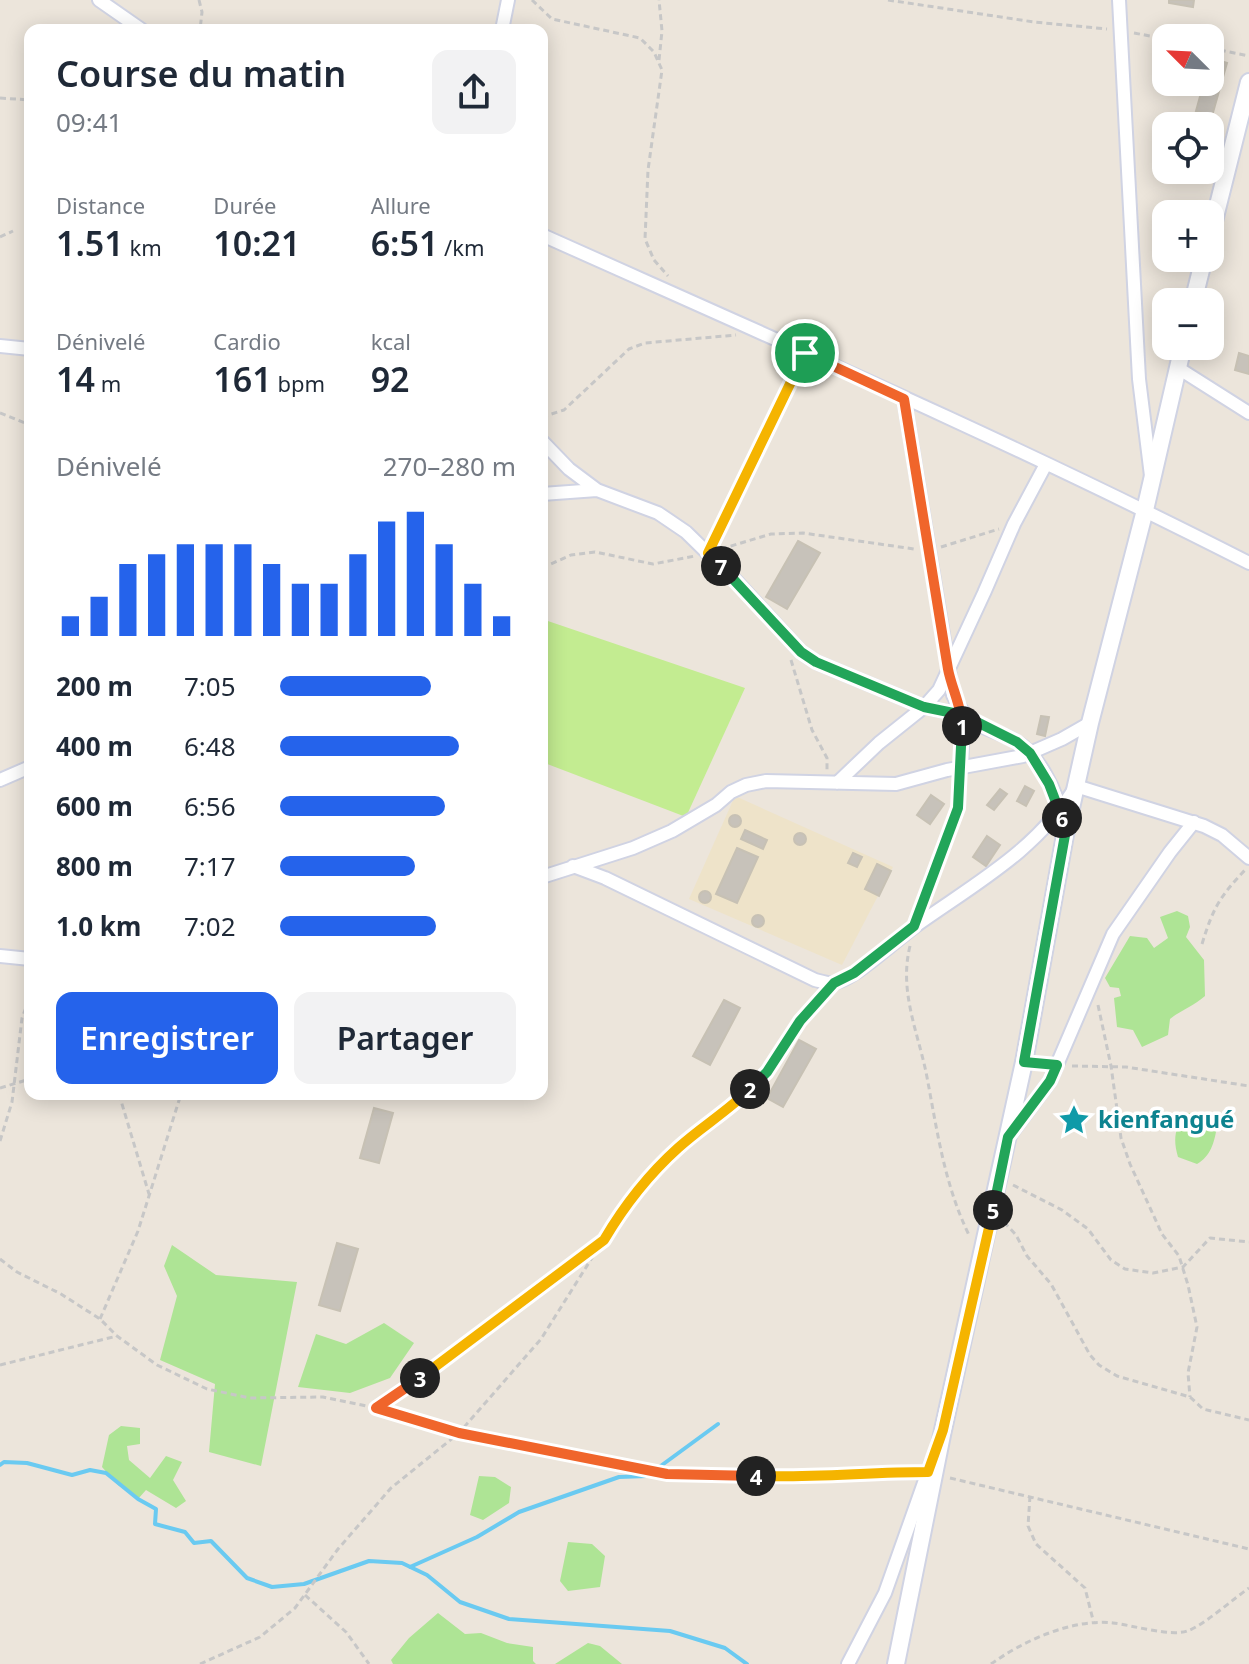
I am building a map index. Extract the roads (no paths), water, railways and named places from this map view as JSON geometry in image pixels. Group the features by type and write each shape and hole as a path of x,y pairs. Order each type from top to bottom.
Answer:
{"main road":[{"path":"1219,200 1249,82"},
{"path":"896,1664 931,1473 1000,1178 1065,835 1180,360"}],"street":[{"path":"99,0 133,24"},
{"path":"503,24 508,0"},
{"path":"1119,0 1139,379 1152,481"},
{"path":"548,238 1046,464 1249,563"},
{"path":"0,346 24,348"},
{"path":"1178,368 1249,413"},
{"path":"904,399 948,669 953,695 963,715 961,768"},
{"path":"548,447 569,469 597,490 658,513 686,532 801,652 816,662 924,707 963,715 1017,742 1030,753 1049,784 1061,811 1065,835"},
{"path":"833,782 924,707 939,690 1014,524 1046,464"},
{"path":"548,494 597,490"},
{"path":"548,875 633,848 672,831 746,785 766,781 896,784 1030,753 1090,723"},
{"path":"0,780 24,770"},
{"path":"573,866 662,905 815,980 834,983 854,973 914,926 1002,868 1061,811 1076,786 1194,822 1222,835 1249,858"},
{"path":"1008,1137 1050,1081 1113,934 1194,822"},
{"path":"0,956 24,958"},
{"path":"848,1664 895,1569 931,1473"}],"waterway":[{"path":"410,1567 477,1537 519,1512 619,1477 647,1476 718,1424"},
{"path":"0,1465 4,1462 27,1463 72,1475 90,1470 106,1473 138,1499 156,1509 155,1524 185,1532 194,1543 211,1541 247,1578 272,1587 304,1584 369,1561 402,1563 427,1575 460,1602 509,1619 670,1631 725,1648 747,1664"}],"place":[{"name":"kienfangué","path":"1074,1120"}]}
